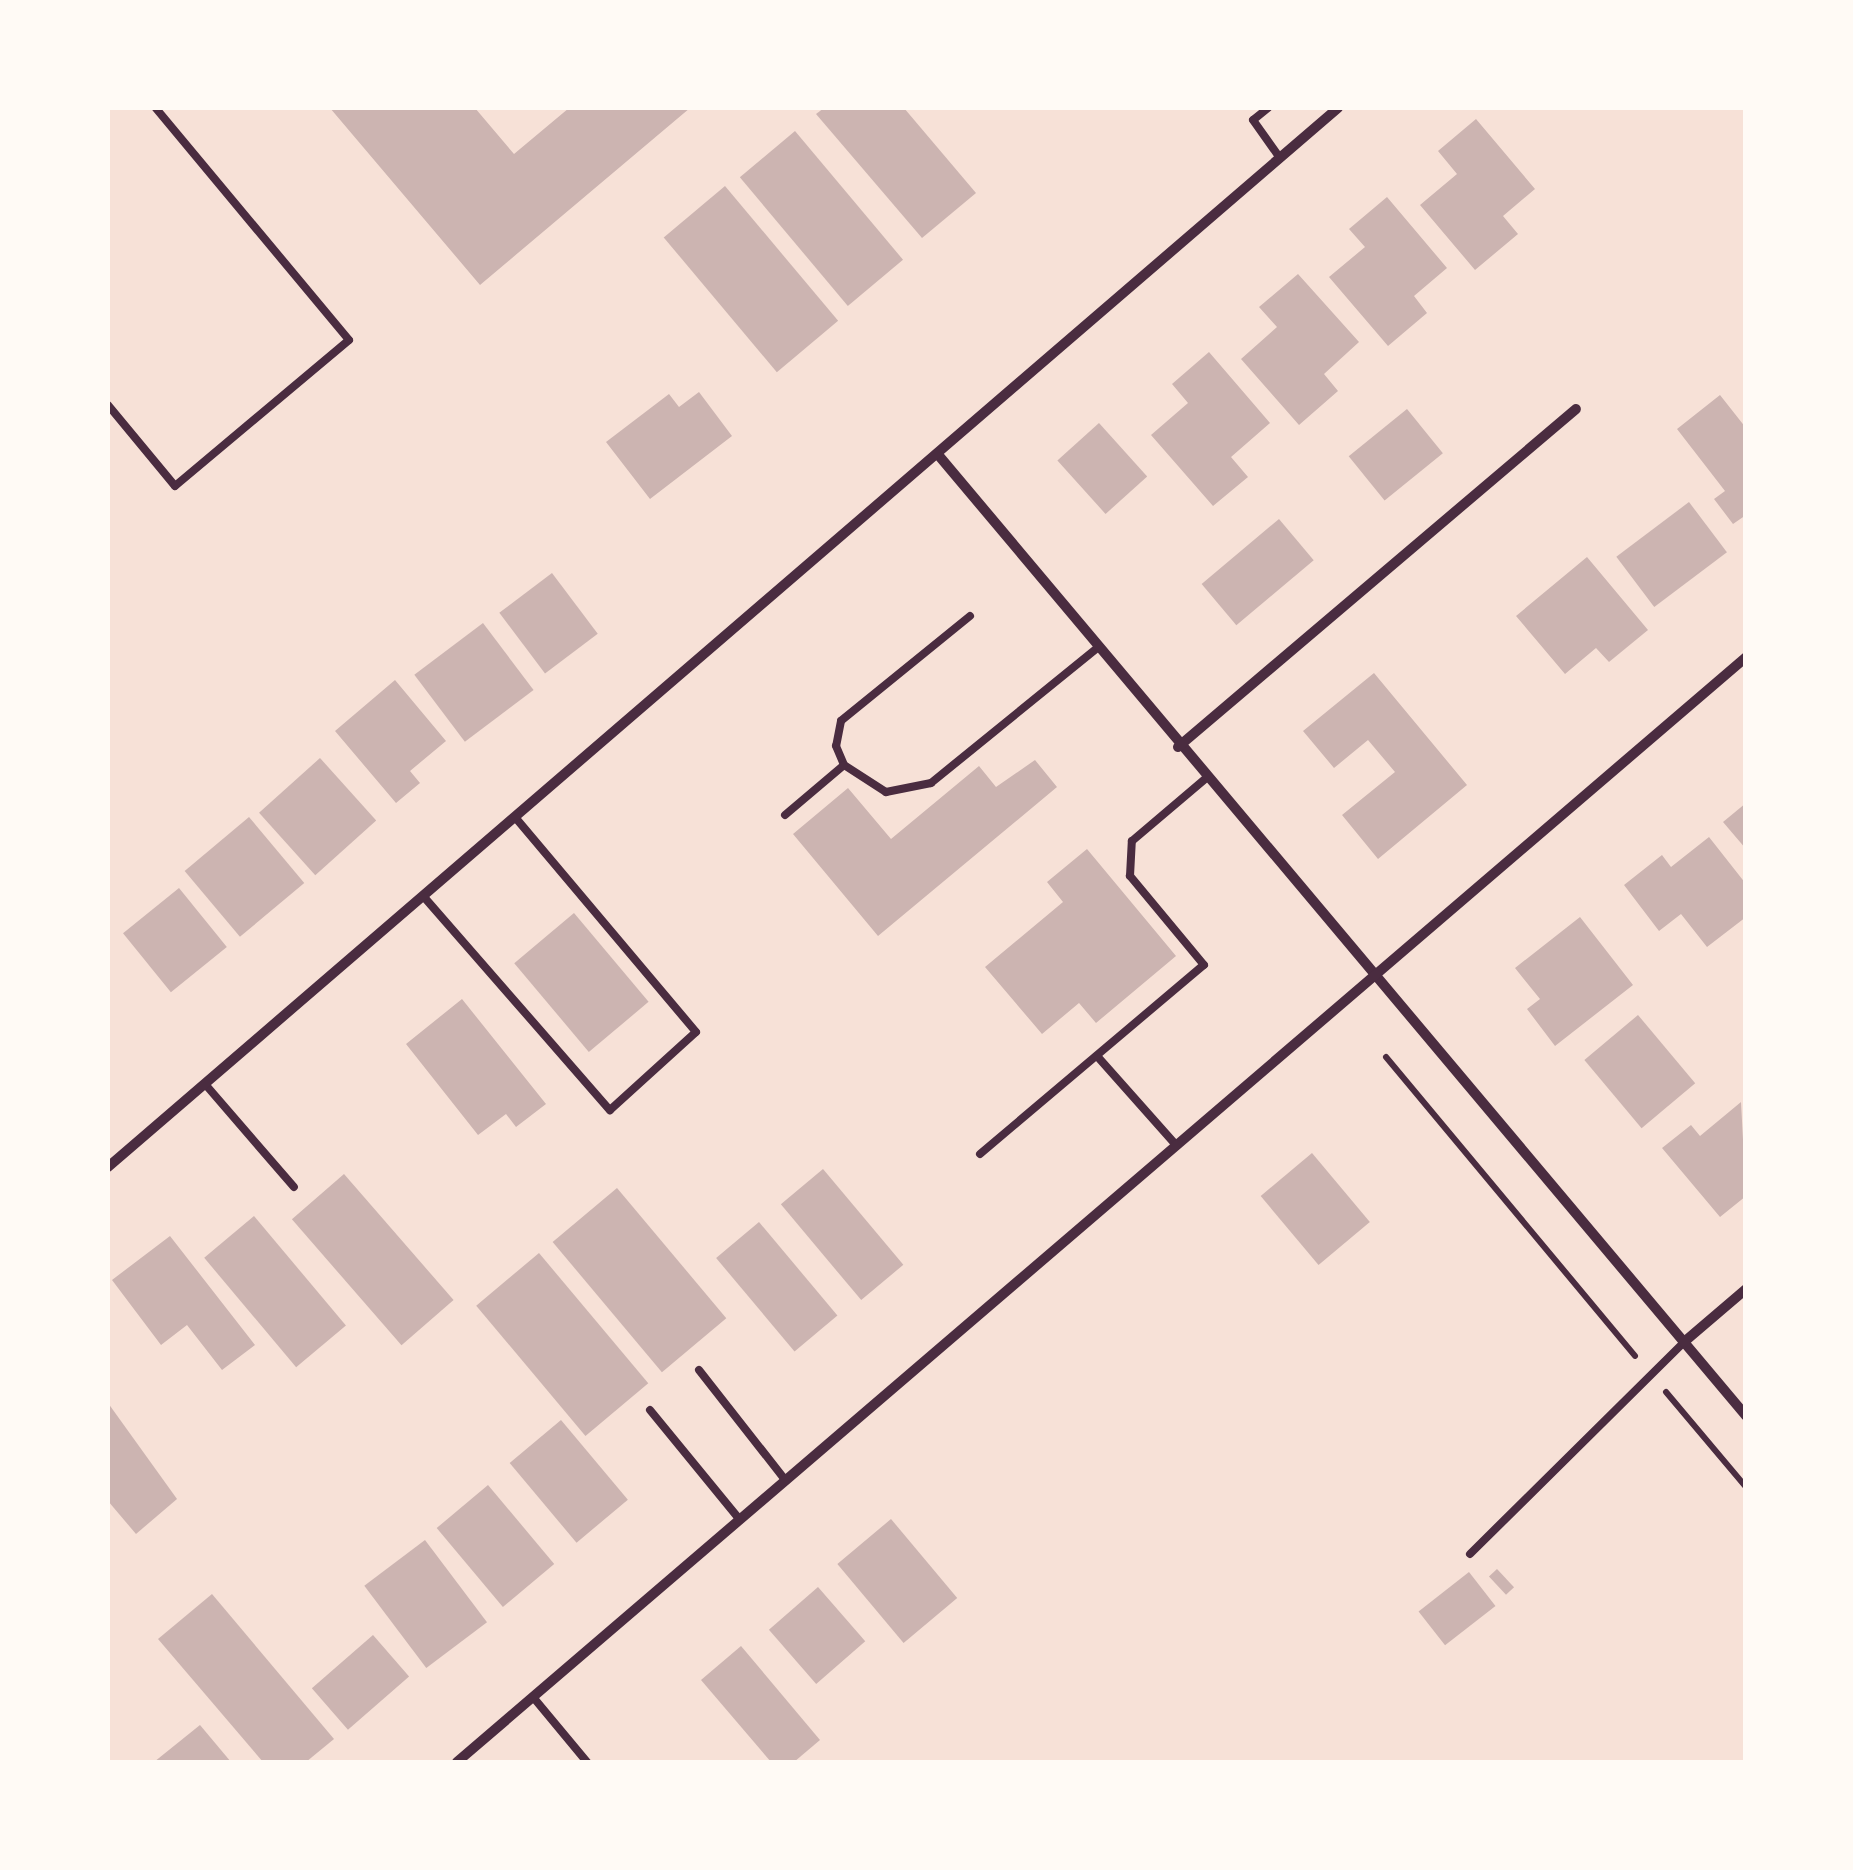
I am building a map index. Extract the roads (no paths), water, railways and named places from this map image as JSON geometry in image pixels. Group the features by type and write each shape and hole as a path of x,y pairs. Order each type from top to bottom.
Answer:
{"street":[{"path":"108,1167 940,457 1338,108"},
{"path":"1178,747 1576,409"},
{"path":"940,457 1371,980 1746,1416"},
{"path":"457,1762 1746,657"},
{"path":"1684,1342 1746,1289"}],"lane":[{"path":"108,405 175,486 349,340 156,108"},
{"path":"1268,108 1253,120 1280,158"},
{"path":"970,616 841,721 836,746 844,766 886,792 932,783 1097,648"},
{"path":"784,815 844,766"},
{"path":"980,1154 1204,966 1130,876 1132,841 1205,778"},
{"path":"424,897 610,1110 696,1032 516,818"},
{"path":"1097,1056 1177,1146"},
{"path":"205,1084 294,1187"},
{"path":"1470,1554 1684,1342"},
{"path":"699,1370 786,1481"},
{"path":"650,1410 740,1520"},
{"path":"533,1698 587,1762"}]}
